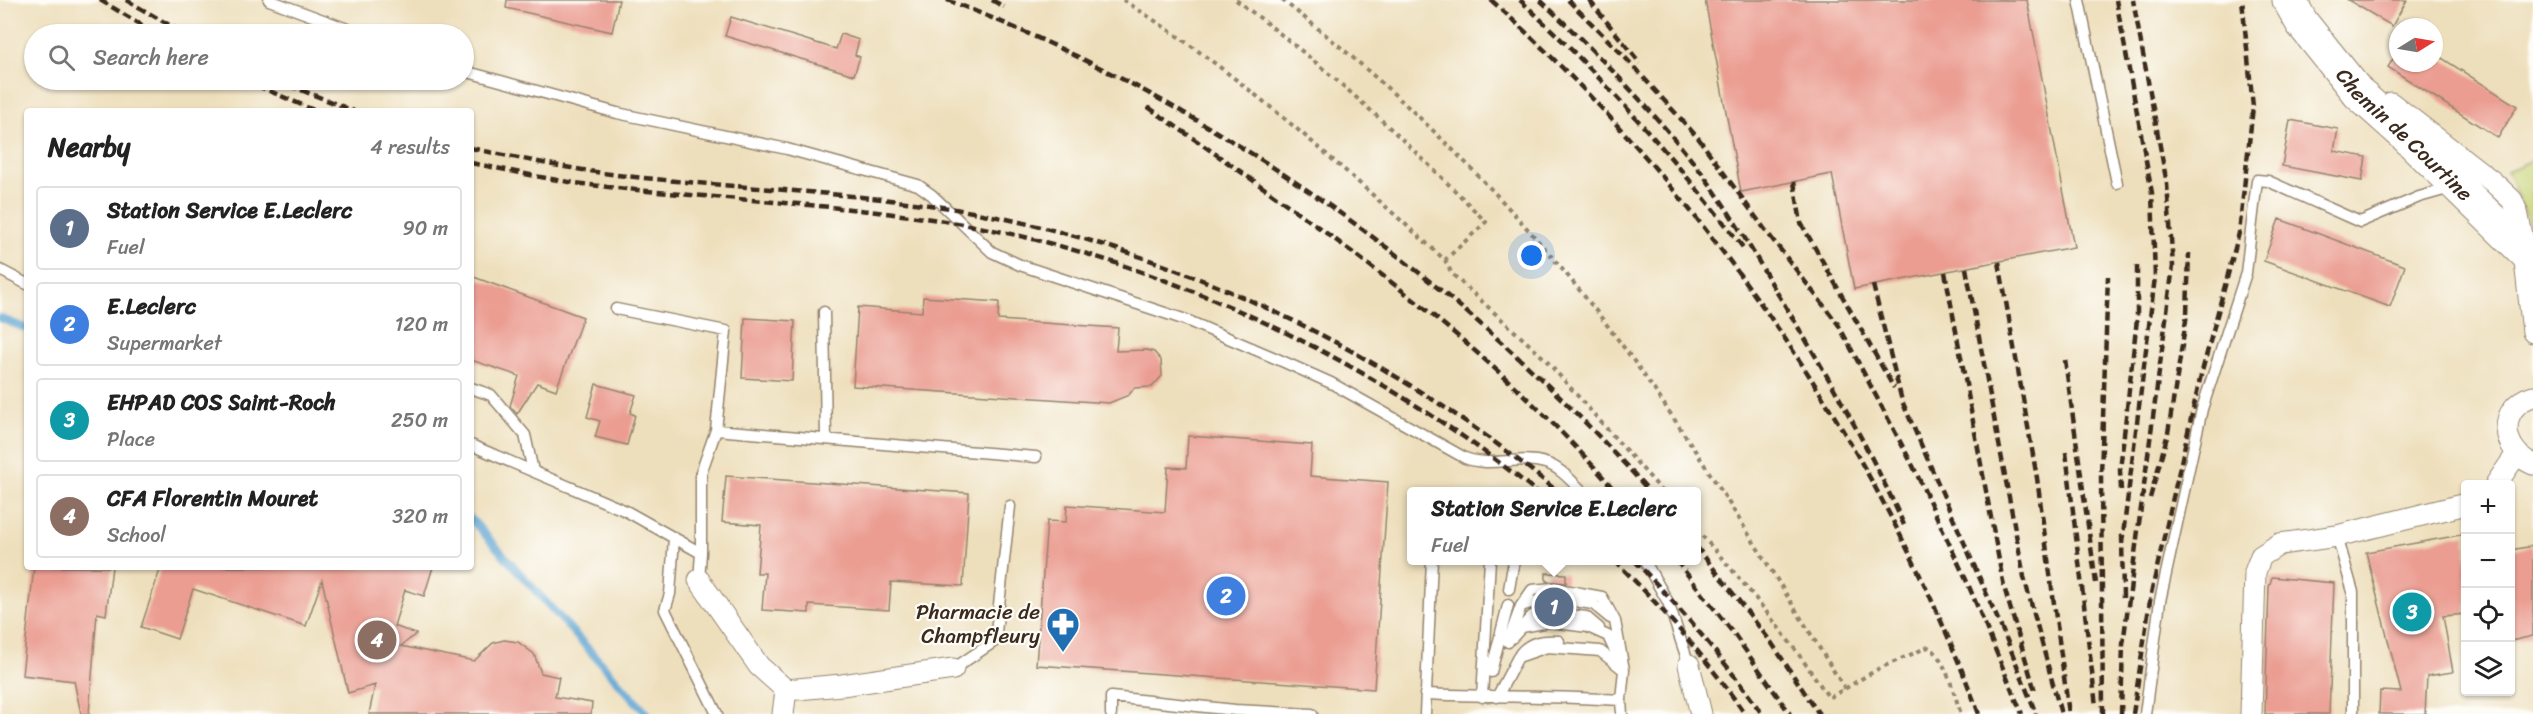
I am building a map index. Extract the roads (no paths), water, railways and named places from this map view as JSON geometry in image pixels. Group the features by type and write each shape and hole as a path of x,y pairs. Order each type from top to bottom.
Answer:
{"main road":[{"name":"Chemin de Courtine","path":"2295,8 2359,94 2406,136 2528,257"}],"street":[{"path":"2359,94 2383,97 2493,182 2512,200 2528,257 2533,332"},
{"path":"2501,480 2525,460 2510,445 2507,423 2518,404 2533,396"},
{"path":"2251,714 2255,572 2261,555 2280,544 2337,536 2461,505"},
{"path":"699,580 759,666 786,690 842,685 953,669"},
{"path":"1689,665 1701,714"},
{"path":"783,714 786,690"}],"lane":[{"path":"269,0 334,24"},
{"path":"2079,0 2117,183"},
{"path":"474,74 617,113 787,149 918,185 932,195 976,239 993,252 1020,265 1186,320 1266,354 1331,383 1473,461 1546,463 1559,470 1578,487"},
{"path":"2145,714 2160,601 2202,409 2246,273 2257,180 2268,181 2360,222 2419,197 2457,187"},
{"path":"0,270 24,282"},
{"path":"616,309 726,331 716,430 701,473 699,580"},
{"path":"824,312 826,439"},
{"path":"474,389 491,395 525,435 533,471"},
{"path":"716,430 1036,457"},
{"path":"474,446 626,511 701,552"},
{"path":"953,669 995,641 1010,506"},
{"path":"2337,536 2353,592 2354,714"},
{"path":"674,538 670,594 665,610 717,714"},
{"path":"1425,714 1432,565"},
{"path":"1482,697 1490,565"},
{"path":"1509,589 1513,565"},
{"path":"1646,565 1668,602 1689,665"},
{"path":"1622,714 1624,670 1615,621 1593,604 1550,597 1521,606 1508,642 1522,627 1549,622 1588,627 1608,636 1624,670"},
{"path":"1491,672 1508,605"},
{"path":"1497,697 1525,648 1543,640 1575,642 1600,651 1624,670"},
{"path":"1425,694 1482,697 1568,696 1621,700"},
{"path":"1111,714 1111,697 1235,710 1312,714"}],"waterway":[{"path":"0,318 24,328"},
{"path":"474,522 647,714"}],"railway":[{"path":"100,0 140,24"},
{"path":"126,0 168,24"},
{"path":"947,0 1046,42 1143,90 1237,144 1328,204 1415,270 1498,340 1577,414 1645,487"},
{"path":"992,0 1004,7"},
{"path":"1491,0 1570,75 1644,155 1713,240 1778,328 1837,420 1890,515 1938,613 1979,714"},
{"path":"1520,0 1638,120 1745,250"},
{"path":"1540,0 1644,104 1711,186 1740,230 1827,377 1860,435 1904,525"},
{"path":"1568,0 1623,55 1699,139 1838,324 1913,466 1968,584 2022,714"},
{"path":"1589,0 1640,63"},
{"path":"2116,0 2152,193 2155,277 2122,543"},
{"path":"2121,714 2123,644 2173,266 2167,184 2133,0"},
{"path":"2133,714 2151,594 2200,379 2239,233 2253,107 2242,0"},
{"path":"267,90 309,108"},
{"path":"301,90 346,108"},
{"path":"1148,107 1334,239 1454,333 1511,383 1565,436 1611,487"},
{"path":"474,149 626,176 922,204 1007,219 1092,241 1177,270 1260,305 1341,345 1418,390 1491,439 1552,487"},
{"path":"474,164 583,184 924,218 1005,233 1087,254 1168,282 1248,315 1326,353 1401,396 1471,442 1530,487"},
{"path":"1794,182 1801,223 1894,388"},
{"path":"2150,498 2168,433 2187,314 2189,253"},
{"path":"1999,262 2037,478 2069,714"},
{"path":"2121,490 2120,470 2137,319 2137,263"},
{"path":"1966,268 2024,577 2061,714"},
{"path":"1945,272 2004,587 2035,691"},
{"path":"2103,714 2101,475 2108,276"},
{"path":"1873,285 1902,401 2009,645 2036,714"},
{"path":"2065,360 2096,583"},
{"path":"2066,452 2096,706"},
{"path":"2122,535 2123,598"},
{"path":"1701,552 1771,642 1819,714"},
{"path":"1619,565 1683,634 1745,714"},
{"path":"1639,565 1701,635 1762,714"},
{"path":"1680,565 1734,634 1790,714"}],"place":[{"name":"E.Leclerc","path":"1226,596"},
{"name":"Station Service E.Leclerc","path":"1554,607"},
{"name":"EHPAD COS Saint-Roch","path":"2412,612"},
{"name":"CFA Florentin Mouret","path":"377,640"},
{"name":"Pharmacie de Champfleury","path":"1063,653"}]}
